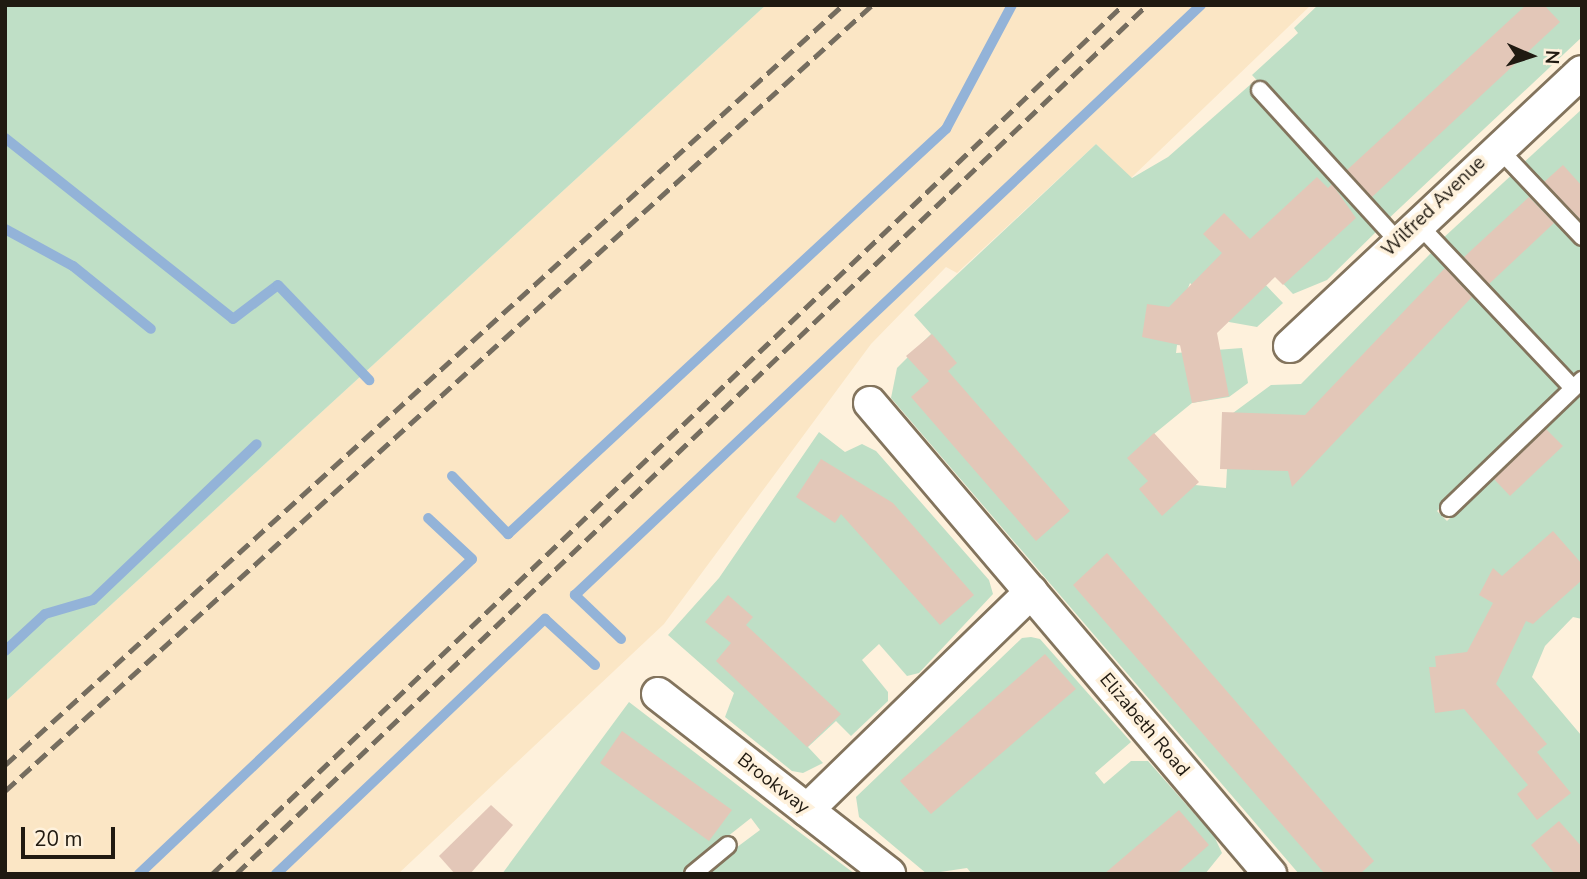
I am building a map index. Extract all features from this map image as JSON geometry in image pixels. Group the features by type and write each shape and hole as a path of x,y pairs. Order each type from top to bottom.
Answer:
{"street":[{"name":"Wilfred Avenue","path":"1290,346 1497,146 1582,72"},
{"name":"Elizabeth Road","path":"870,403 1031,592 1255,869"},
{"path":"807,810 1031,592"},
{"name":"Brookway","path":"658,694 889,874"}],"lane":[{"path":"1260,90 1408,232 1578,384 1449,508"},
{"path":"1497,146 1582,237"},
{"path":"693,874 728,845"}],"shaded area":[{"path":"766,5 1311,5 1131,178 1096,144 957,273 946,267 871,344 664,624 398,874 5,874 5,702"}],"green space":[{"path":"5,5 766,5 5,702"},
{"path":"1318,5 1582,5 1582,37 1386,221 1252,75 1298,33 1294,28"},
{"path":"1251,84 1380,228 1327,280 1293,294 1245,244 1241,259 1283,303 1257,327 1229,322 1190,283 1181,306 1188,346 1177,345 1176,353 1242,348 1248,383 1229,397 1192,403 1154,434 1195,485 1226,488 1227,469 1220,469 1233,413 1271,385 1301,384 1435,249 1565,387 1437,511 1447,521 1582,388 1582,619 1573,617 1545,646 1532,677 1581,735 1582,874 1299,874 891,398 897,368 931,334 914,315 1096,144 1132,178 1168,157"},
{"path":"1582,109 1582,232 1521,165"},
{"path":"1516,171 1582,242 1582,373 1573,382 1441,240"},
{"path":"819,432 845,452 862,444 876,451 989,580 993,594 919,673 907,676 879,644 862,660 888,692 888,701 851,736 836,721 808,747 823,763 803,773 792,771 725,717 734,693 668,635 719,578"},
{"path":"1022,638 1040,639 1131,742 1095,773 1104,784 1131,761 1148,761 1214,836 1222,853 1205,874 972,874 967,868 927,874 859,817 856,797"},
{"path":"629,702 855,874 701,874 760,830 751,818 680,874 502,874"}],"building":[{"path":"1526,5 1544,5 1560,22 1372,197 1347,170"},
{"path":"1563,165 1582,186 1582,221 1544,182"},
{"path":"1317,177 1328,188 1332,184 1356,218 1283,285 1275,277 1217,333 1229,396 1192,403 1180,345 1142,337 1147,304 1169,307 1222,253 1203,234 1224,213 1250,239"},
{"path":"1529,197 1554,223 1489,284 1464,257"},
{"path":"1445,268 1472,297 1292,487 1288,471 1220,469 1222,412 1305,415"},
{"path":"932,334 957,363 948,371 1070,511 1036,541 911,397 929,381 906,356"},
{"path":"1546,429 1563,446 1510,496 1494,479"},
{"path":"1154,433 1199,482 1162,516 1139,489 1148,481 1127,458"},
{"path":"821,459 893,503 974,595 940,625 841,514 835,523 796,497"},
{"path":"1553,531 1582,564 1582,580 1533,624 1526,621 1496,684 1547,744 1537,752 1571,793 1537,820 1517,794 1528,785 1464,709 1435,713 1429,667 1436,667 1435,656 1467,652 1493,603 1479,595 1493,568 1502,576"},
{"path":"1107,553 1374,861 1360,874 1325,874 1073,585"},
{"path":"728,595 753,617 746,625 841,714 807,747 716,661 731,643 705,622"},
{"path":"1045,654 1076,689 931,814 900,781"},
{"path":"622,731 732,810 709,841 600,763"},
{"path":"491,805 513,825 470,874 455,874 439,856"},
{"path":"1179,810 1209,845 1176,874 1104,874"},
{"path":"1559,821 1582,847 1582,874 1555,874 1531,845"}],"waterway":[{"path":"452,476 508,534 946,129 1012,5"},
{"path":"621,639 575,595 1201,5"},
{"path":"5,138 233,319 278,285 369,380"},
{"path":"5,229 73,266 151,329"},
{"path":"5,651 45,614 93,600 257,444"},
{"path":"139,874 472,559 428,518"},
{"path":"276,874 545,619 595,665"}],"railway":[{"path":"5,765 843,5"},
{"path":"5,791 872,5"},
{"path":"212,874 1123,5"},
{"path":"236,874 1147,5"}]}
